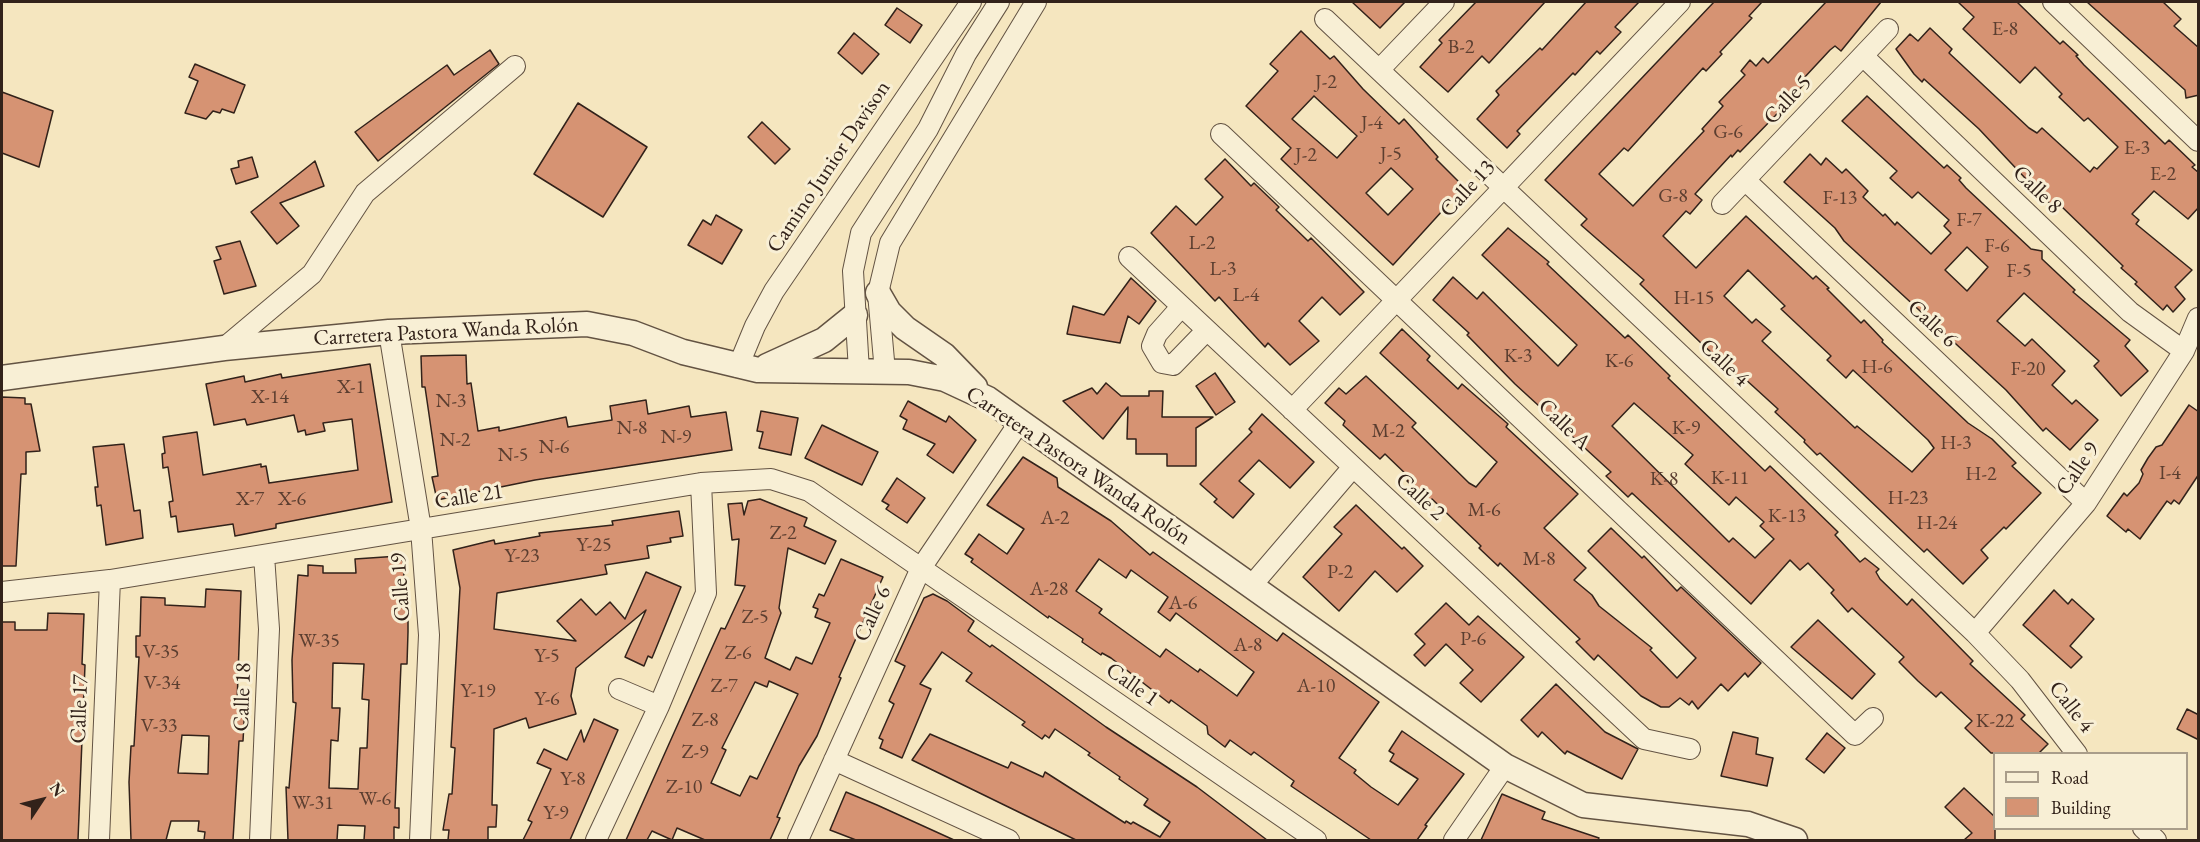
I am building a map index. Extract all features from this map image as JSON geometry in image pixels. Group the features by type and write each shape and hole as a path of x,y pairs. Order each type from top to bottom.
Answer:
{"street":[{"name":"Camino Junior Davison","path":"748,368 755,326 774,291 971,2"},
{"path":"859,371 854,271 861,233 927,129 966,54 999,2"},
{"path":"885,372 878,292 890,243 1036,2"},
{"path":"1379,70 1444,2"},
{"name":"Calle 13","path":"1292,410 1680,2"},
{"path":"2052,2 2199,141"},
{"name":"Calle 4","path":"1325,19 1975,633 2020,680 2076,752"},
{"name":"Calle 5","path":"1722,204 1888,29"},
{"name":"Calle 8","path":"1863,56 2130,312 2184,351"},
{"path":"224,348 312,274 364,193 515,66"},
{"name":"Calle A","path":"1221,134 1855,735 1873,718"},
{"name":"Calle 6","path":"1745,180 2086,503"},
{"name":"Calle 2","path":"1129,257 1644,739 1690,749"},
{"path":"878,292 889,312 904,328 944,355 987,399"},
{"path":"1181,307 1157,334 1152,346 1162,363 1173,365 1206,331"},
{"path":"748,368 824,339 855,315"},
{"name":"Calle 9","path":"1975,633 2086,503 2184,351 2199,318"},
{"name":"Carretera Pastora Wanda Rolón","path":"2,378 224,348 389,332 586,324 633,333 683,352 748,368 909,372 945,379 987,399 1505,766 1584,805 1748,824 1795,840"},
{"name":"Calle 19","path":"389,332 421,529 429,635 420,840"},
{"name":"Calle 6","path":"798,840 921,568 1019,423"},
{"path":"1252,585 1353,467"},
{"name":"Calle 21","path":"2,592 110,580 701,483 771,478 809,491 921,568"},
{"path":"596,840 659,706 706,593 701,483"},
{"name":"Calle 18","path":"260,840 269,629 264,555"},
{"name":"Calle 1","path":"921,568 1316,840"},
{"name":"Calle 17","path":"99,840 110,580"},
{"path":"619,689 659,706"},
{"path":"834,760 1009,840"},
{"path":"1454,840 1505,766"}],"building":[{"path":"1352,2 1405,2 1380,28"},
{"path":"1476,2 1545,2 1489,63 1482,56 1448,92 1420,67 1442,43 1439,40"},
{"path":"1586,2 1639,2 1615,27 1621,32 1600,54 1597,51 1575,75 1573,73 1517,131 1520,134 1507,148 1477,119 1499,95 1496,91 1540,48 1542,50"},
{"path":"1714,2 1762,2 1749,16 1752,18 1720,52 1722,54 1706,71 1703,68 1628,151 1624,148 1599,174 1633,206 1704,131 1702,129 1723,106 1719,102 1745,75 1741,71 1750,60 1756,66 1763,58 1768,63 1826,2 1881,2 1841,51 1835,46 1830,50 1803,79 1806,82 1775,116 1740,152 1738,150 1732,157 1731,155 1695,194 1702,200 1690,214 1686,211 1663,236 1696,268 1746,216 1813,279 1816,276 1829,288 1827,289 1861,323 1864,320 1883,340 1882,342 1968,423 1992,439 2016,463 2012,466 2041,493 2006,529 2004,527 1981,550 1988,558 1963,584 1927,549 1924,552 1820,453 1817,455 1804,442 1805,440 1775,412 1778,409 1703,345 1640,284 1644,280 1581,225 1587,219 1545,180","holes":["1748,270 1785,306 1781,309 1831,356 1827,360 1846,378 1853,370 1928,440 1934,448 1912,472 1857,426 1855,428 1762,341 1771,332 1756,319 1752,323 1724,296"]},
{"path":"1958,2 2017,2 2060,44 2063,41 2078,55 2076,56 2084,65 2165,144 2169,140 2195,165 2192,167 2199,173 2199,207 2188,219 2154,191 2132,214 2139,220 2136,224 2192,270 2175,287 2185,299 2173,312 2167,305 2163,310 2135,284 2137,282 2121,268 2123,266 2059,204 2055,208 2041,195 1979,129 1924,79 1922,82 1914,74 1896,49 1910,34 1918,41 1930,28 1952,49 1949,53 2029,128 2037,133 2042,128 2090,172 2094,167 2097,169 2118,147 2088,118 2084,121 2059,97 2062,94 2035,67 2020,83 1963,29 1974,17"},
{"path":"2087,2 2163,2 2181,19 2174,26 2199,48 2199,95 2186,98 2185,90"},
{"path":"897,8 922,25 910,43 885,25"},
{"path":"1301,31 1330,59 1334,56 1363,89 1399,124 1404,119 1438,157 1436,159 1464,187 1393,265 1281,159 1291,148 1246,106 1278,71 1270,64","holes":["1314,96 1357,136 1337,158 1292,119","1391,168 1413,189 1388,215 1366,193"]},
{"path":"854,33 879,54 862,74 838,53"},
{"path":"490,50 499,64 378,161 355,132 447,65 454,75"},
{"path":"195,64 245,85 234,113 222,109 220,113 213,111 206,119 185,113 198,81 189,77"},
{"path":"2,92 53,111 39,167 2,153"},
{"path":"1867,96 1944,168 1947,165 1961,178 1959,180 1966,188 2031,249 2042,251 2042,259 2075,290 2073,292 2130,340 2125,346 2148,371 2121,396 2094,366 2099,361 2024,293 1997,321 2025,346 2032,339 2065,371 2052,385 2072,404 2076,400 2098,420 2070,450 2046,428 2043,431 2006,390 1844,241 1835,228 1784,182 1810,154 1821,165 1826,158 1842,173 1846,169 1868,191 1863,197 1895,225 1897,222 1931,254 1951,233 1944,226 1949,220 1918,192 1912,198 1890,178 1897,171 1842,121","holes":["1967,247 1988,267 1967,291 1945,270"]},
{"path":"578,103 647,147 603,217 534,174"},
{"path":"762,122 790,149 775,164 748,137"},
{"path":"252,157 258,177 236,184 231,169 239,167 238,161"},
{"path":"1225,159 1251,186 1254,183 1279,207 1276,210 1308,241 1311,238 1364,292 1340,315 1322,297 1299,321 1319,341 1290,365 1268,343 1265,347 1219,297 1215,301 1151,233 1176,206 1196,225 1223,197 1205,179"},
{"path":"315,161 324,186 280,203 299,226 277,244 251,212"},
{"path":"716,215 742,230 722,264 688,245 703,220 711,225"},
{"path":"1508,228 1549,262 1547,264 1625,338 1628,335 1670,376 1668,378 1765,471 1770,466 1838,532 1835,535 1860,562 1865,558 1879,569 1876,572 1880,579 1907,605 1912,599 1973,661 1970,664 2025,715 2021,719 2048,744 2040,752 1991,753 1965,728 1972,721 1941,692 1936,697 1918,681 1899,662 1904,657 1852,608 1848,612 1831,593 1834,590 1808,563 1800,570 1790,560 1751,604 1632,493 1628,497 1606,476 1611,472 1515,384 1467,335 1469,333 1433,300 1453,277 1477,299 1483,292 1558,366 1577,345 1482,255","holes":["1634,403 1693,455 1685,464 1729,505 1736,497 1764,522 1760,526 1774,539 1755,558 1733,538 1729,542 1612,426"]},
{"path":"240,241 256,286 224,294 214,261 221,259 216,247"},
{"path":"1131,278 1156,301 1139,324 1128,316 1120,343 1067,334 1073,306 1104,315"},
{"path":"1402,329 1430,356 1427,360 1458,389 1462,384 1508,424 1506,427 1578,494 1544,528 1586,568 1574,580 1592,595 1599,606 1652,648 1650,650 1677,678 1696,658 1588,551 1611,528 1642,558 1644,556 1677,591 1681,587 1761,663 1748,677 1745,673 1728,691 1721,684 1698,709 1692,701 1689,705 1680,698 1669,707 1661,707 1641,696 1598,655 1594,660 1576,642 1580,639 1500,563 1498,566 1479,548 1481,546 1432,499 1429,502 1407,481 1410,478 1385,454 1380,459 1343,425 1345,421 1325,403 1339,388 1346,394 1366,376 1416,423 1412,427 1469,483 1476,487 1497,462 1380,353"},
{"path":"466,355 467,384 471,383 478,431 499,427 499,431 566,417 568,427 612,420 610,406 646,400 648,414 689,406 691,417 726,412 732,450 535,480 437,500 432,477 438,476 425,387 422,387 421,356"},
{"path":"370,364 392,502 276,524 276,528 235,536 233,524 178,532 176,516 171,517 169,502 173,501 168,467 163,468 162,454 165,453 163,437 197,432 203,475 261,464 261,467 266,466 269,483 358,470 352,419 323,423 325,431 306,435 305,430 298,432 294,415 247,425 245,419 214,425 206,384 244,376 245,382 281,374 282,378"},
{"path":"1215,373 1235,402 1216,415 1196,386"},
{"path":"1106,383 1121,396 1149,396 1149,391 1163,391 1162,417 1213,417 1196,428 1196,466 1167,466 1167,454 1136,454 1136,439 1127,439 1128,407 1103,439 1063,401 1092,388 1097,394"},
{"path":"2,397 25,398 25,404 31,404 40,451 26,452 26,474 21,474 16,566 2,566"},
{"path":"908,401 946,422 949,416 976,440 953,473 927,455 935,444 903,429 907,420 900,416"},
{"path":"2189,405 2199,412 2199,474 2179,504 2174,500 2171,504 2167,501 2140,539 2128,529 2126,532 2107,516 2124,493 2127,496 2139,483 2143,474 2141,470 2148,458 2156,447 2162,445"},
{"path":"761,411 798,418 791,455 759,448 763,432 757,431"},
{"path":"1262,414 1314,462 1290,488 1259,460 1239,481 1254,494 1233,518 1214,502 1217,499 1200,484 1252,432 1249,429"},
{"path":"822,425 878,452 862,485 805,458"},
{"path":"124,444 134,511 140,510 143,538 106,545 101,505 97,506 95,487 98,487 93,447"},
{"path":"1023,457 1057,478 1058,487 1111,521 1150,555 1153,552 1277,641 1283,633 1379,702 1339,758 1356,770 1354,773 1371,787 1398,805 1418,779 1390,761 1394,754 1389,751 1402,731 1464,774 1425,825 1427,826 1417,840 1371,840 1291,786 1294,781 1254,752 1251,755 1230,740 1225,747 1208,734 1207,726 1171,700 1169,703 1111,658 1102,653 1101,655 1082,642 1083,639 1049,616 1048,618 971,562 973,559 965,554 979,534 1007,554 1024,529 987,505","holes":["1099,559 1126,578 1131,570 1168,597 1158,612 1170,621 1176,613 1254,672 1237,696 1200,669 1198,672 1166,649 1160,657 1099,613 1102,609 1076,591"]},
{"path":"897,478 925,498 907,523 886,509 889,505 882,501"},
{"path":"760,499 807,518 804,526 836,541 825,564 788,548 779,608 781,613 765,658 790,670 796,657 812,664 830,623 815,617 818,609 813,607 819,594 824,596 841,559 883,577 839,677 841,678 817,736 799,766 777,817 780,818 770,840 705,840 677,828 672,840 652,831 647,840 626,840 721,628 725,629 745,586 735,585 739,539 732,540 728,504 742,503 744,515 748,501","holes":["769,681 798,694 757,779 750,776 740,796 711,783 726,750 722,748 755,682 767,687"]},
{"path":"1356,505 1423,566 1397,592 1375,571 1339,611 1303,577 1342,534 1334,527"},
{"path":"679,511 683,536 670,538 671,542 647,546 649,558 605,565 607,574 497,593 494,629 576,641 557,621 581,599 596,615 610,602 625,619 646,572 681,587 652,658 648,656 644,666 625,657 646,610 576,668 571,696 576,714 529,728 526,718 494,729 492,805 497,805 496,827 488,827 488,840 448,840 449,830 443,830 449,794 452,794 455,748 451,747 460,588 453,550 494,540 495,544 540,536 539,533 613,525 612,521"},
{"path":"399,556 400,560 403,560 405,596 408,596 408,632 407,664 401,664 395,808 399,808 399,828 394,827 394,840 364,840 365,826 338,825 337,840 288,840 286,787 289,788 296,703 293,702 292,660 298,575 308,576 308,565 323,566 323,573 356,573 355,559","holes":["333,663 364,664 362,699 369,700 367,748 360,748 358,789 329,788 331,740 338,741 340,708 332,708"]},
{"path":"206,589 241,591 237,704 245,705 243,741 239,741 233,840 204,840 205,832 198,831 199,821 171,821 166,840 131,840 129,782 131,746 134,746 139,657 136,657 136,636 140,636 141,597 165,598 165,605 205,607","holes":["182,735 209,736 208,774 178,773"]},
{"path":"2054,590 2068,604 2072,599 2094,619 2070,646 2082,657 2071,668 2023,625"},
{"path":"933,594 947,601 974,621 968,631 990,647 992,645 1106,727 1197,787 1267,840 1076,840 912,760 930,734 1008,768 1011,762 1043,777 1045,772 1125,823 1126,821 1131,824 1133,822 1160,837 1170,822 1144,805 1148,799 1088,755 1090,753 1055,729 1049,738 1045,735 1042,739 1022,725 1025,722 966,681 972,673 942,652 920,684 931,689 902,758 880,748 883,740 879,738 894,704 889,701 905,666 895,661 924,598"},
{"path":"1446,603 1469,625 1478,616 1524,657 1481,702 1460,683 1473,670 1446,644 1425,666 1414,655 1425,644 1415,634"},
{"path":"48,613 84,614 82,664 85,665 78,840 2,840 2,622 15,622 15,630 47,630"},
{"path":"1818,620 1875,674 1852,699 1791,647"},
{"path":"1556,684 1605,732 1638,749 1622,779 1567,751 1565,754 1542,732 1538,737 1521,720"},
{"path":"2187,709 2199,715 2199,740 2177,729"},
{"path":"594,719 618,730 570,840 523,840 532,822 528,820 551,769 537,763 544,749 567,760 581,730 584,742"},
{"path":"1733,732 1758,738 1756,754 1773,758 1767,786 1721,776"},
{"path":"1827,733 1845,748 1824,773 1806,759"},
{"path":"1964,788 1993,815 1995,840 1964,840 1972,833 1945,807"},
{"path":"846,792 954,840 856,840 830,830"},
{"path":"1502,794 1545,812 1542,819 1599,838 1598,840 1481,840"}]}
